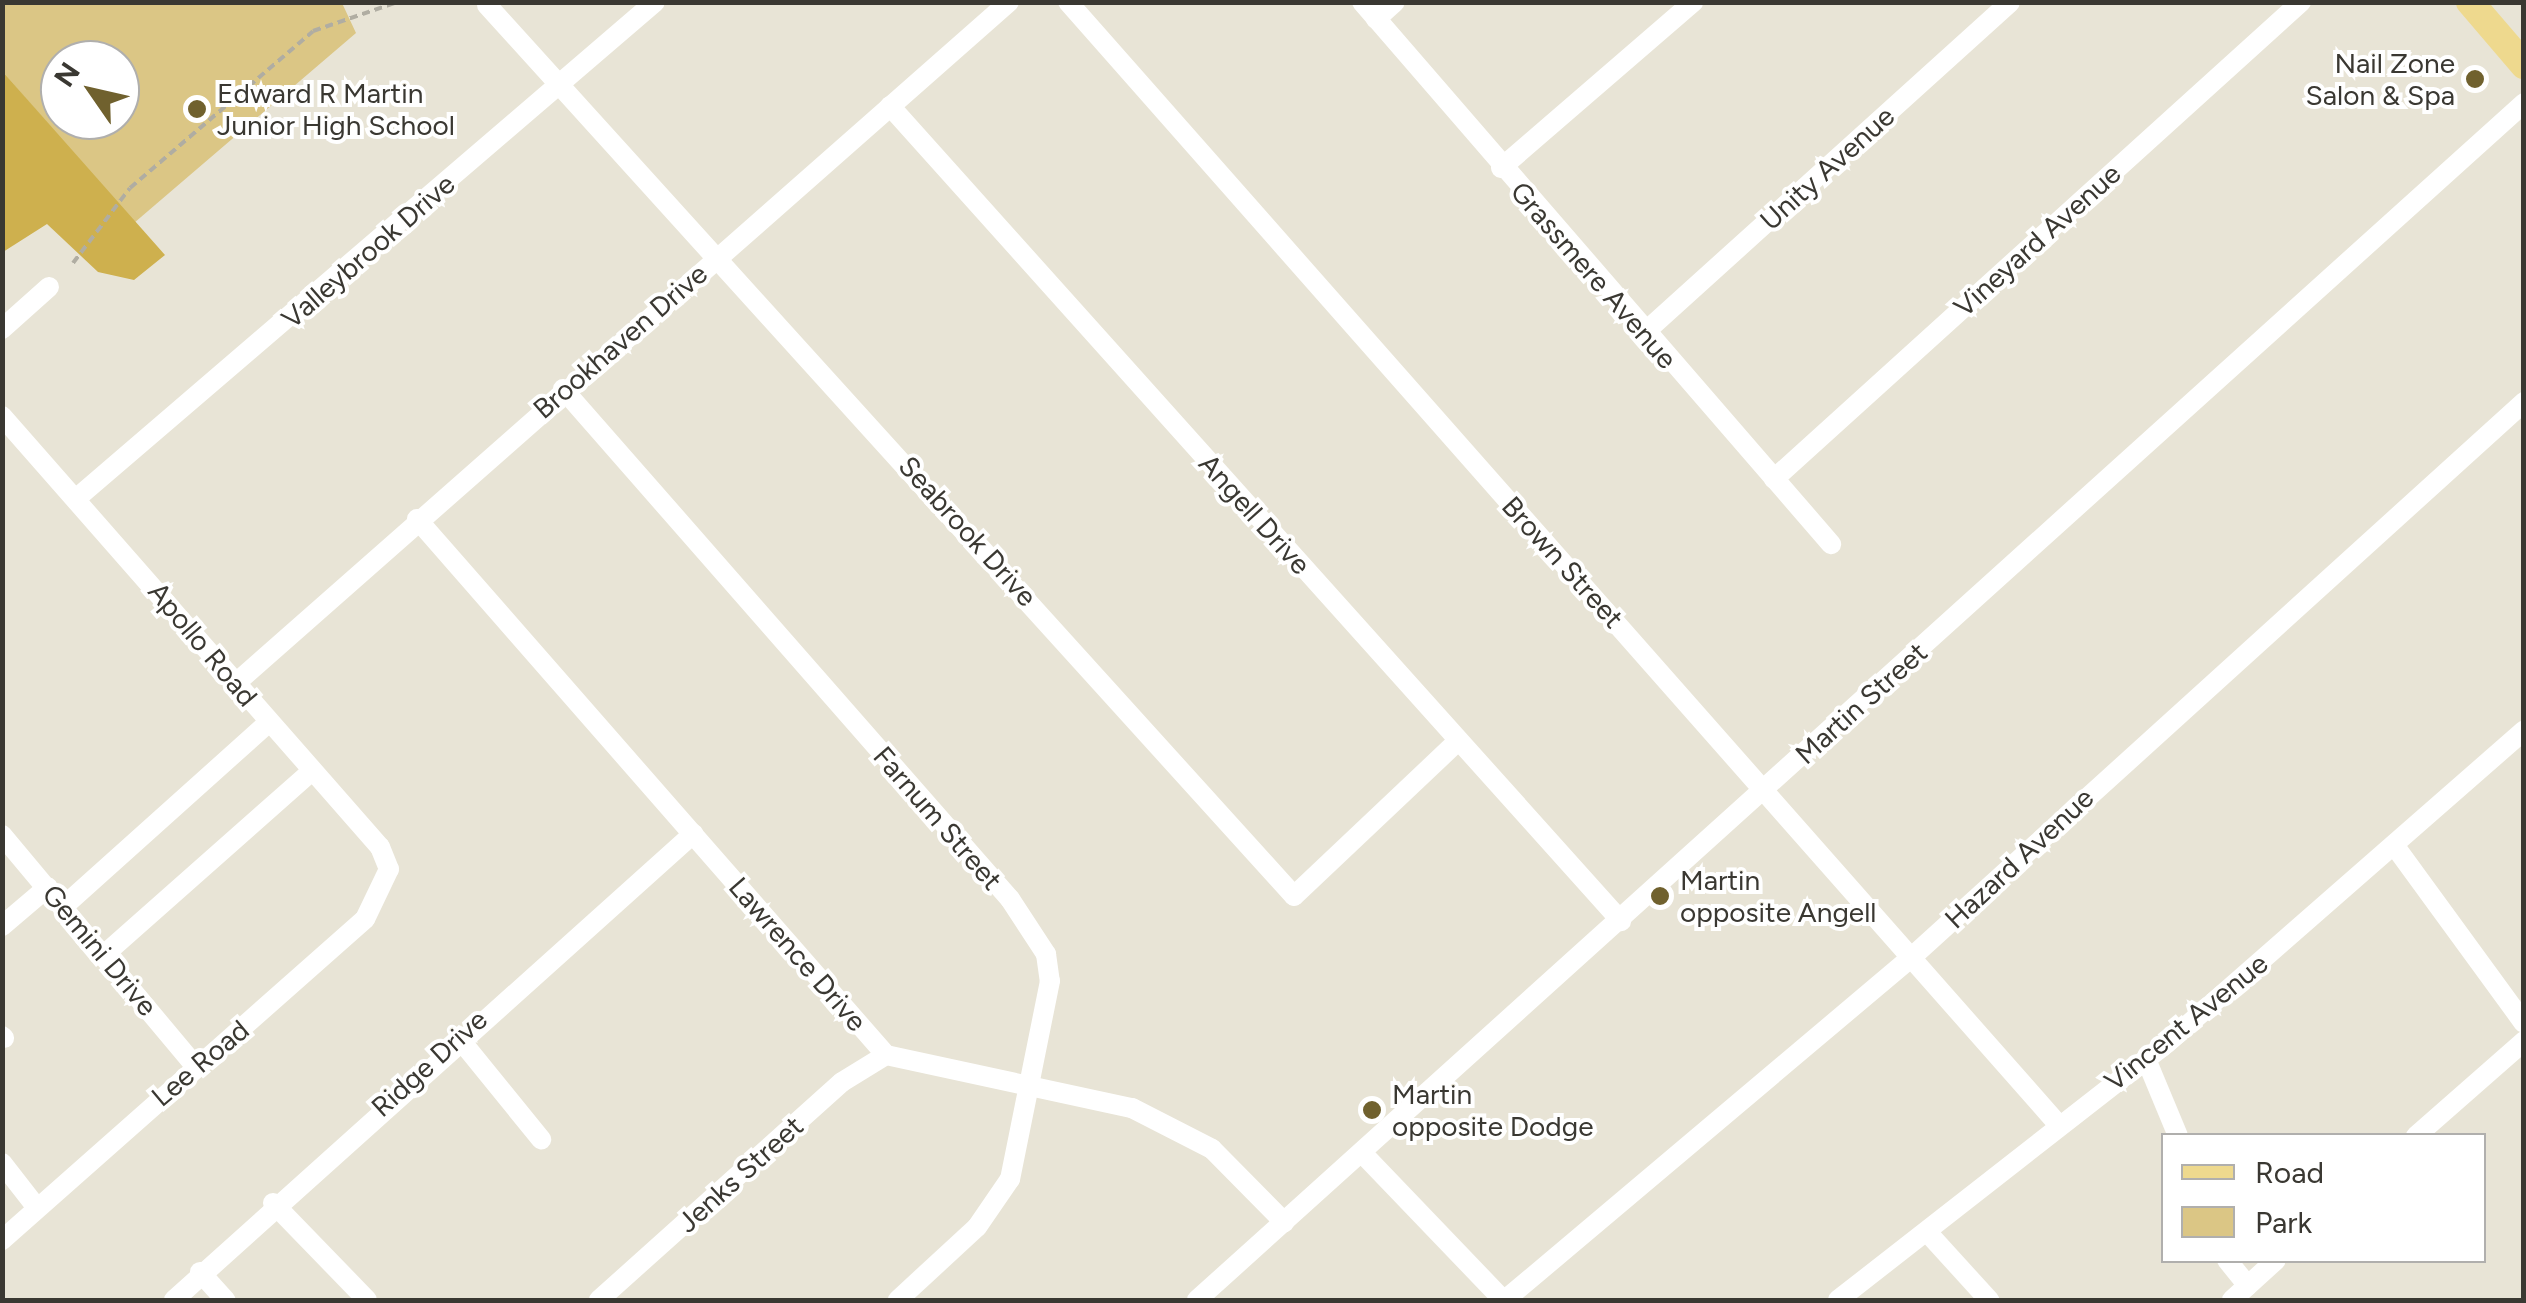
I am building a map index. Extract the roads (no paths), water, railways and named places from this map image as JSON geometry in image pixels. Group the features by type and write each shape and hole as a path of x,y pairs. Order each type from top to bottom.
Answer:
{"main road":[{"path":"2470,2 2520,52"}],"street":[{"name":"Valleybrook Drive","path":"78,497 655,2"},
{"name":"Brookhaven Drive","path":"236,683 563,389 1008,2"},
{"name":"Brown Street","path":"1068,2 2057,1123"},
{"path":"1369,11 1395,2"},
{"path":"1501,168 1693,2"},
{"name":"Unity Avenue","path":"1644,333 2010,2"},
{"name":"Vineyard Avenue","path":"1774,478 2301,2"},
{"name":"Seabrook Drive","path":"487,5 720,256 1294,896 1457,742"},
{"name":"Grassmere Avenue","path":"1369,11 1644,333 1831,544"},
{"name":"Martin Street","path":"1197,1300 1364,1156 2524,104"},
{"name":"Angell Drive","path":"890,106 1621,921"},
{"path":"2,329 49,287"},
{"name":"Farnum Street","path":"563,389 1036,930 1050,981 1010,1178 977,1227 898,1300"},
{"name":"Hazard Avenue","path":"1504,1300 1913,956 2524,402"},
{"name":"Apollo Road","path":"3,418 78,497 268,722 380,847 389,880"},
{"name":"Lawrence Drive","path":"417,519 886,1055 1030,1086 1177,1127 1212,1149 1284,1222"},
{"path":"64,906 268,722"},
{"name":"Vincent Avenue","path":"1838,1300 1928,1232 2057,1123 2146,1059 2524,731"},
{"path":"105,954 312,771"},
{"name":"Ridge Drive","path":"174,1300 273,1203 693,834"},
{"name":"Gemini Drive","path":"2,835 195,1066"},
{"path":"2394,846 2524,1022"},
{"name":"Lee Road","path":"2,1240 366,919 389,880"},
{"path":"2,926 48,887"},
{"path":"458,1037 542,1139"},
{"path":"2419,1133 2524,1041"},
{"name":"Jenks Street","path":"599,1300 842,1082 886,1055"},
{"path":"2146,1059 2177,1133"},
{"path":"1364,1156 1504,1300"},
{"path":"2,1163 37,1208"},
{"path":"273,1203 367,1300"},
{"path":"1928,1232 1989,1300"},
{"path":"2229,1263 2248,1286"},
{"path":"2232,1300 2273,1263"},
{"path":"200,1272 225,1300"}],"place":[{"name":"Nail Zone Salon & Spa","path":"2475,79"},
{"name":"Edward R Martin Junior High School","path":"197,109"},
{"name":"Martin opposite Angell","path":"1660,896"},
{"name":"Martin opposite Dodge","path":"1372,1110"}]}
